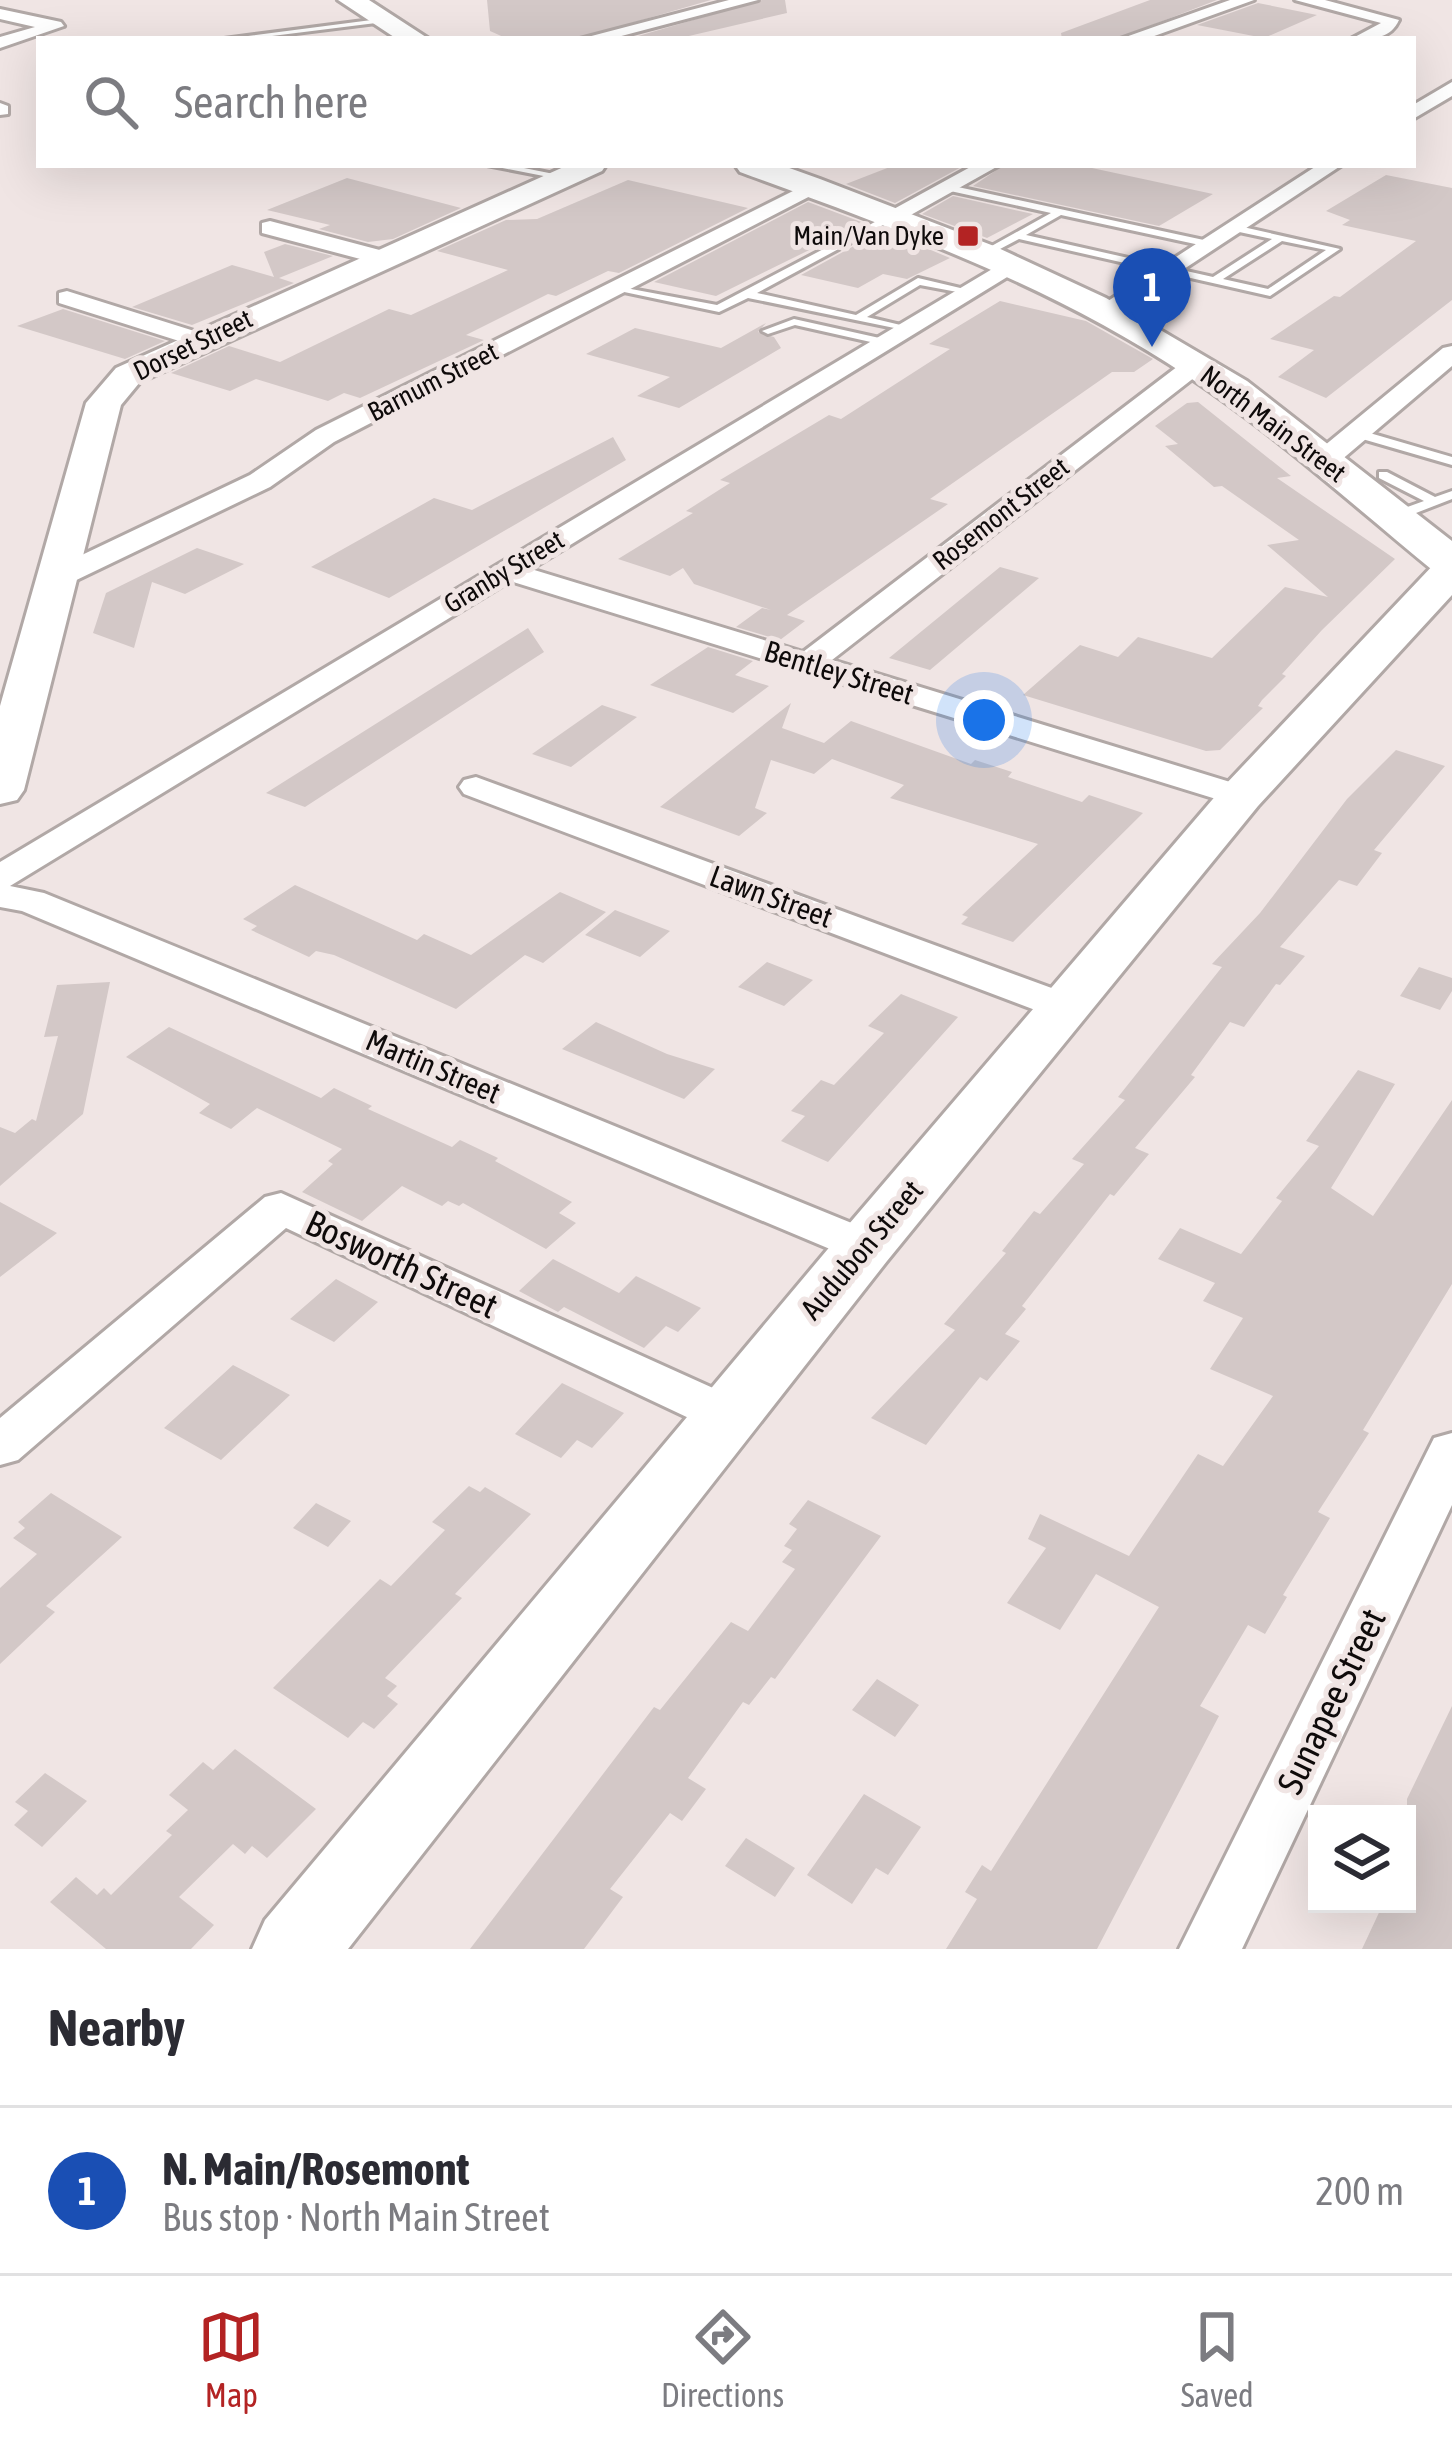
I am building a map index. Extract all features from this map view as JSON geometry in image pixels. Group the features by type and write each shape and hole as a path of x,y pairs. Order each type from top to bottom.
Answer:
{"main road":[{"path":"351,0 411,36"},
{"name":"North Main Street","path":"759,168 1003,252 1196,365 1452,567"}],"street":[{"path":"601,36 749,0"},
{"path":"1138,36 1246,0"},
{"path":"1303,0 1391,20 1383,30 1368,36"},
{"path":"0,14 55,26 0,43"},
{"path":"1417,111 1452,88"},
{"path":"1417,111 1452,113"},
{"path":"892,216 984,168"},
{"path":"1103,312 1327,168"},
{"name":"Dorset Street","path":"0,790 21,685 108,394 135,370 198,340 579,171"},
{"name":"Barnum Street","path":"56,579 260,481 325,436 813,188"},
{"path":"270,228 383,258"},
{"name":"Granby Street","path":"0,878 968,291 1003,252"},
{"path":"67,298 198,340"},
{"path":"1323,461 1452,353"},
{"name":"Rosemont Street","path":"807,664 1196,365"},
{"name":"Audubon Street","path":"295,1949 865,1246 1241,796 1452,567"},
{"name":"Bentley Street","path":"507,571 1241,796"},
{"name":"Lawn Street","path":"476,787 1066,1007"},
{"name":"Martin Street","path":"0,896 31,902 865,1246"},
{"name":"Bosworth Street","path":"0,1447 281,1208 728,1415"},
{"name":"Sunapee Street","path":"1210,1949 1452,1452"}],"lane":[{"path":"252,36 384,20"},
{"path":"536,168 579,171"},
{"path":"944,187 1209,244"},
{"path":"1003,252 1060,212"},
{"path":"615,289 710,310 892,216"},
{"path":"1003,252 1170,269 1270,293 1335,249 1234,228"},
{"path":"1215,280 1280,238"},
{"path":"857,319 918,281 968,291"},
{"path":"748,294 857,319 895,336"},
{"path":"768,331 794,322 895,336"},
{"path":"1356,433 1452,461"},
{"path":"1383,475 1435,502"},
{"path":"1393,517 1452,495"}],"building":[{"path":"487,0 711,0 586,36 501,36 490,31"},
{"path":"762,0 785,0 787,13 689,36 638,36"},
{"path":"1150,0 1217,0 1124,36 1061,33"},
{"path":"1258,3 1317,15 1269,36 1197,25"},
{"path":"887,168 959,168 895,203 846,184"},
{"path":"1000,168 1092,168 1213,194 1159,226 973,186"},
{"path":"1386,175 1452,188 1452,300 1326,398 1278,377 1314,350 1270,339 1334,296 1340,297 1416,241 1342,225 1350,220 1326,211"},
{"path":"347,178 461,208 393,239 368,242 319,229 330,225 267,210"},
{"path":"628,180 748,208 619,273 608,271 556,296 548,294 466,335 484,340 360,398 344,393 328,401 256,379 230,391 171,373 229,346 280,362 389,309 411,315 508,270 437,251 506,220 537,219"},
{"path":"953,196 1033,214 987,238 922,214"},
{"path":"808,202 864,223 716,296 654,282"},
{"path":"883,230 950,258 907,279 883,274 858,288 801,275"},
{"path":"285,244 333,256 279,278 294,283 192,325 132,307 232,265 274,277 264,252"},
{"path":"1000,301 1086,321 1153,359 1134,372 1112,372 930,499 948,504 787,615 805,621 780,640 736,627 762,608 771,610 694,584 683,568 670,576 618,559 693,513 686,511 730,483 720,480 829,415 841,419 950,349 929,344"},
{"path":"63,309 165,341 125,359 17,326"},
{"path":"766,323 758,332 774,337 781,348 679,408 637,396 670,377 586,354 635,328 721,348"},
{"path":"1198,402 1291,476 1277,478 1395,559 1282,674 1286,676 1258,706 1263,708 1220,750 1206,751 1023,695 1080,645 1118,657 1138,637 1212,658 1285,587 1328,597 1267,545 1299,540 1222,486 1214,487 1165,446 1178,444 1155,426 1187,403"},
{"path":"613,437 626,460 389,598 311,567 434,498 472,510"},
{"path":"197,548 244,564 185,594 152,582 134,648 93,633 106,593"},
{"path":"1000,567 1039,578 930,670 889,658"},
{"path":"528,628 544,652 305,807 266,793"},
{"path":"708,647 753,661 735,675 769,686 733,713 650,685"},
{"path":"791,703 782,728 824,743 851,721 971,764 975,760 1012,772 1008,777 1082,802 1089,795 1143,813 1013,942 961,924 968,917 962,915 1038,844 890,798 904,785 832,759 814,774 771,760 755,808 767,813 739,836 660,807"},
{"path":"602,705 637,717 571,767 532,754"},
{"path":"1396,750 1445,766 1374,850 1382,853 1357,886 1339,880 1280,947 1305,956 1276,984 1244,1027 1230,1022 1191,1075 1195,1077 1135,1148 1149,1154 1114,1196 1110,1194 1005,1334 1020,1341 987,1381 980,1377 926,1445 871,1418 955,1330 944,1324 1006,1253 1002,1251 1034,1211 1040,1214 1084,1164 1072,1159 1125,1100 1118,1097 1222,967 1212,964 1260,913 1347,799"},
{"path":"295,885 417,940 424,934 471,955 560,892 606,912 543,963 525,955 456,1009 334,955 316,951 309,957 251,930 257,926 243,919"},
{"path":"615,910 670,931 640,957 585,935"},
{"path":"767,962 813,980 784,1006 738,987"},
{"path":"1419,967 1452,978 1452,991 1440,1010 1400,996"},
{"path":"110,982 83,1114 0,1186 0,1127 15,1133 32,1119 36,1121 58,1036 44,1037 57,985"},
{"path":"901,994 958,1017 828,1162 781,1141 805,1116 791,1111 821,1080 834,1085 884,1033 868,1026"},
{"path":"596,1022 667,1054 715,1069 684,1099 562,1049"},
{"path":"169,1027 321,1098 334,1088 452,1147 460,1140 498,1158 495,1161 572,1202 559,1213 576,1223 546,1249 463,1203 448,1201 442,1206 402,1186 362,1221 302,1192 333,1164 328,1161 342,1149 257,1108 231,1129 199,1113 210,1104 126,1057"},
{"path":"1358,1070 1395,1084 1331,1188 1373,1216 1452,1100 1452,1284 1363,1430 1369,1433 1318,1512 1330,1518 1265,1634 1248,1625 1200,1706 1219,1716 1097,1949 946,1949 977,1899 965,1892 982,1865 991,1871 1159,1607 1096,1574 1060,1630 1007,1603 1046,1548 1028,1539 1040,1514 1129,1556 1198,1454 1223,1466 1273,1396 1210,1369 1243,1318 1203,1301 1215,1283 1158,1259 1180,1228 1241,1254 1282,1201 1276,1198 1319,1146 1306,1141"},
{"path":"0,1202 57,1233 0,1277"},
{"path":"553,1259 619,1293 636,1276 701,1308 678,1332 666,1326 644,1348 564,1307 558,1312 519,1291"},
{"path":"336,1279 378,1302 334,1342 290,1319"},
{"path":"233,1365 290,1395 221,1460 164,1428"},
{"path":"562,1383 624,1413 592,1448 577,1440 561,1458 515,1434"},
{"path":"469,1486 480,1492 485,1487 531,1514 455,1594 462,1598 385,1678 397,1686 387,1696 398,1704 374,1729 363,1722 348,1738 273,1688 380,1579 391,1586 445,1530 432,1522"},
{"path":"51,1493 122,1537 46,1606 55,1612 0,1664 0,1588 37,1554 13,1538 25,1528 18,1522"},
{"path":"808,1500 881,1536 775,1679 771,1677 749,1705 743,1702 688,1778 706,1789 682,1821 670,1813 610,1889 623,1897 584,1949 470,1949 654,1707 660,1710 731,1622 748,1631 795,1569 782,1562 792,1550 784,1546 797,1529 789,1524"},
{"path":"316,1503 351,1521 328,1547 293,1528"},
{"path":"877,1679 919,1705 895,1737 852,1710"},
{"path":"1452,1706 1452,1949 1362,1949 1379,1913 1416,1913 1416,1805 1407,1805"},
{"path":"235,1749 316,1809 267,1858 252,1846 245,1854 233,1844 179,1897 214,1925 191,1949 106,1949 50,1902 76,1877 97,1895 104,1888 111,1895 172,1835 166,1831 188,1810 169,1795 203,1762 213,1770"},
{"path":"45,1773 87,1801 42,1847 14,1825 28,1811 15,1802"},
{"path":"864,1794 921,1827 888,1875 876,1868 852,1904 807,1875"},
{"path":"746,1838 795,1868 775,1897 725,1866"}],"place":[{"name":"Main/Van Dyke","path":"968,236"},
{"name":"N. Main/Rosemont","path":"1152,347"}]}
